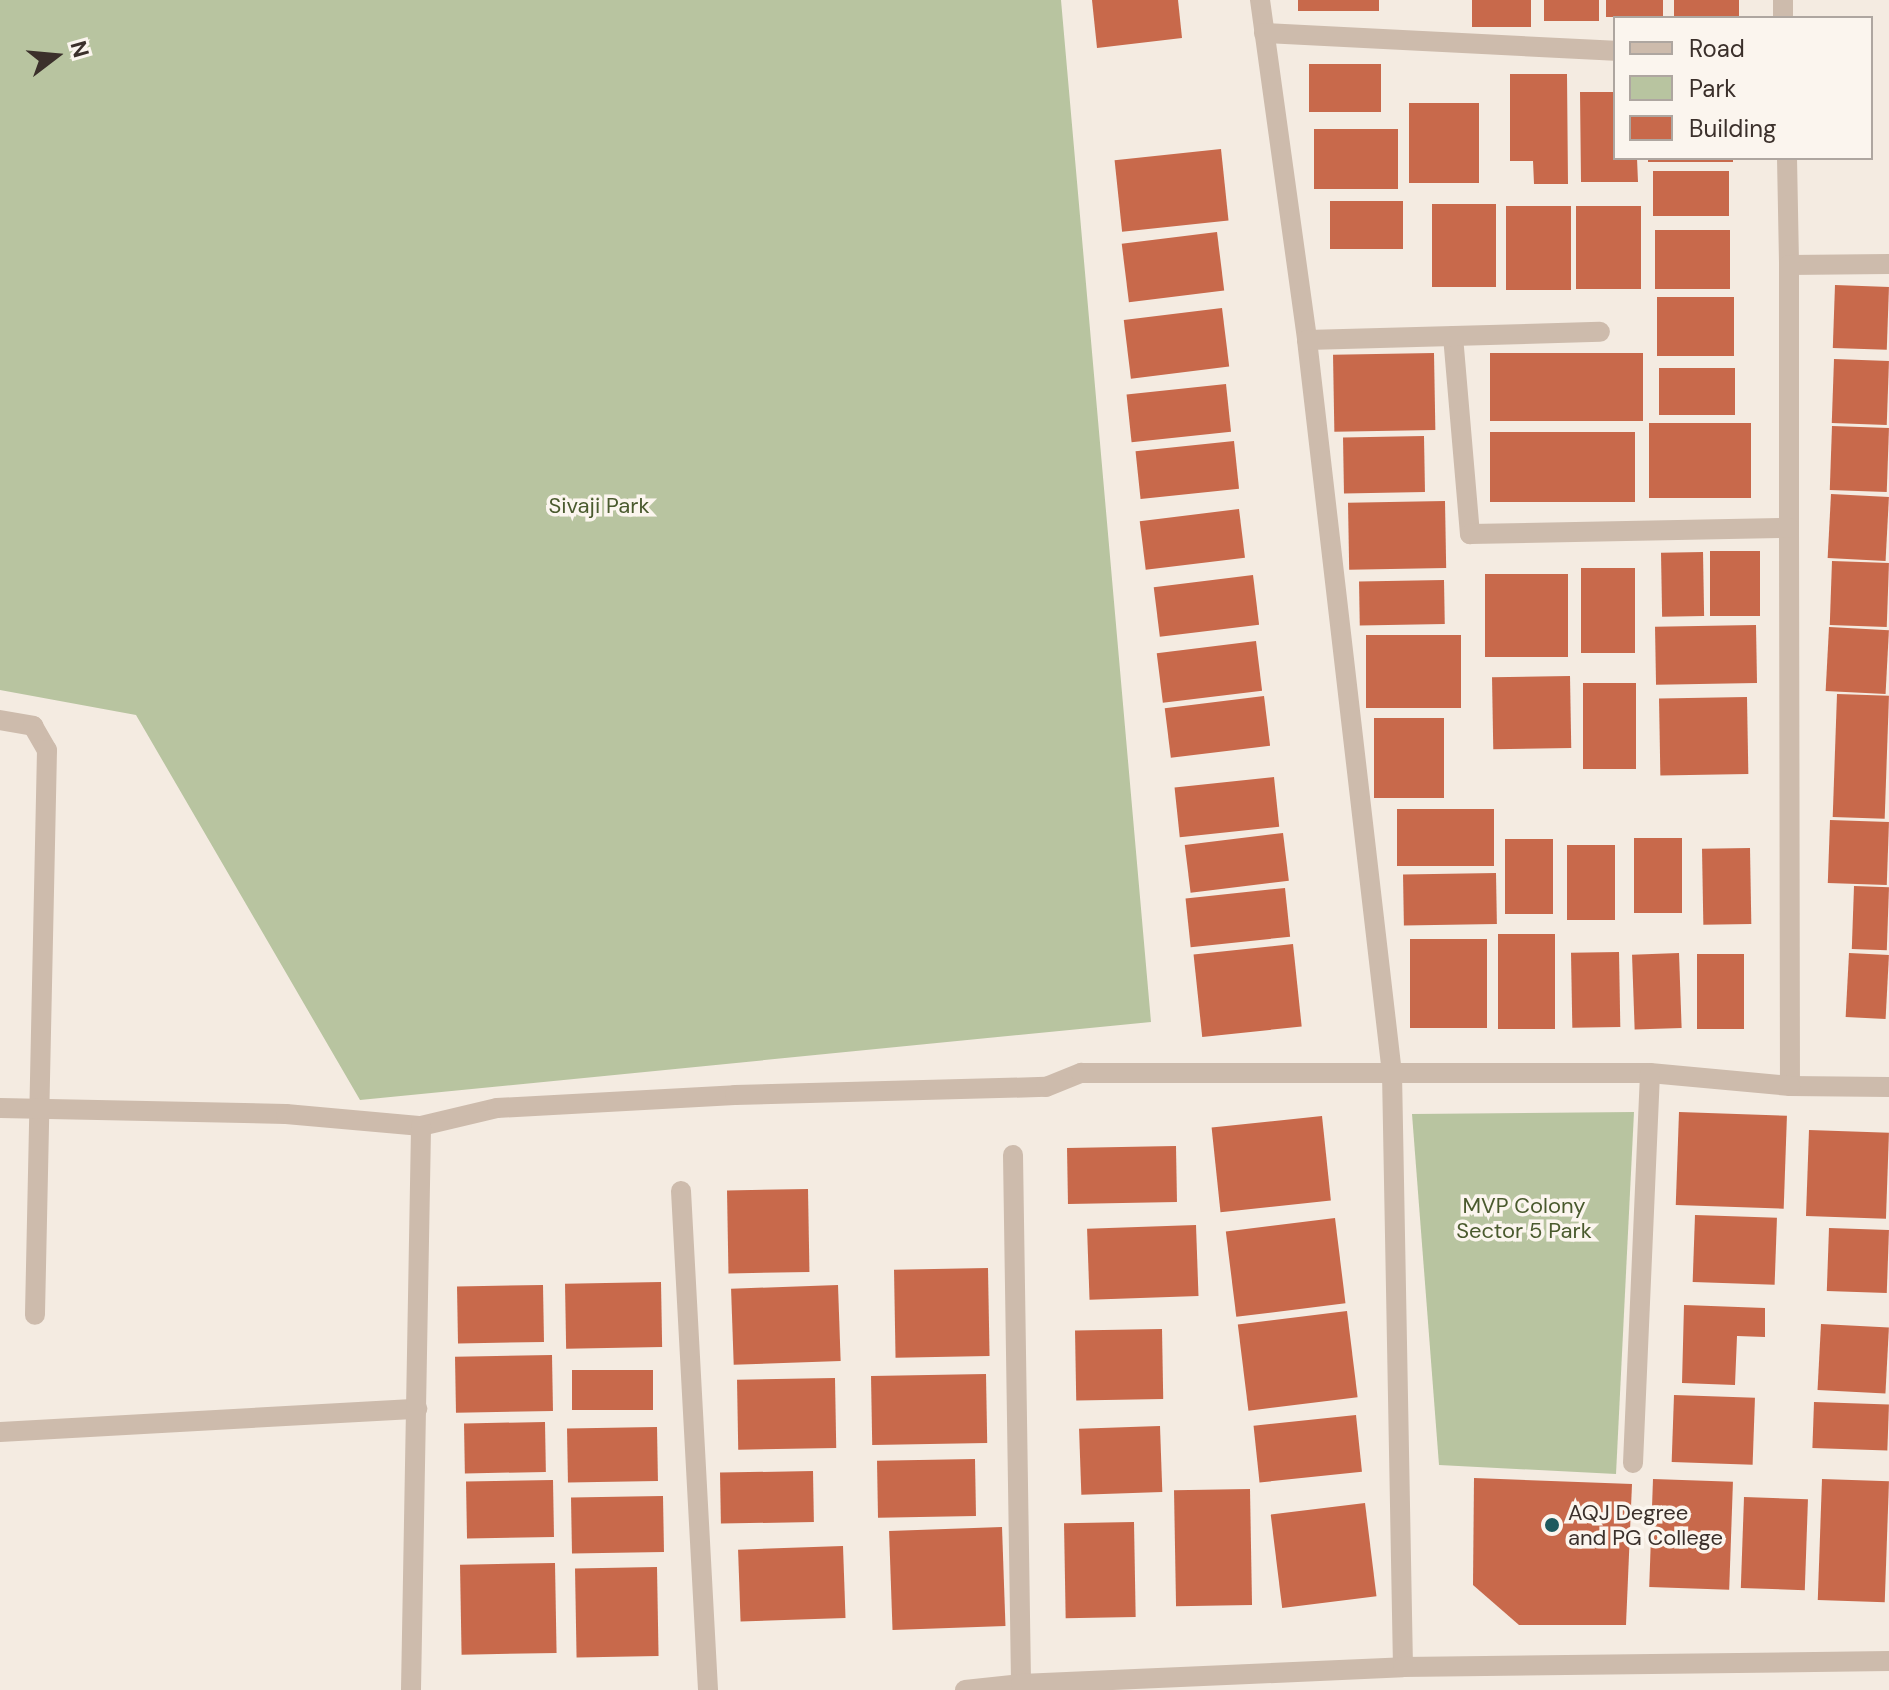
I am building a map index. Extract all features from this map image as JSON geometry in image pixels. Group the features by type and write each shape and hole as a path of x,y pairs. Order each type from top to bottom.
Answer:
{"street":[{"path":"1260,0 1307,340 1392,1073 1403,1667"},
{"path":"1264,33 1613,51"},
{"path":"1787,160 1790,1086"},
{"path":"1789,265 1889,264"},
{"path":"1307,340 1600,332"},
{"path":"1453,336 1470,534 1789,528"},
{"path":"0,720 33,726 47,750 35,1315"},
{"path":"0,1108 286,1114 421,1126 497,1108 735,1095 1046,1087 1081,1073 1650,1073 1790,1086 1889,1087"},
{"path":"1633,1463 1650,1073"},
{"path":"411,1690 421,1126"},
{"path":"1013,1155 1021,1684"},
{"path":"681,1191 708,1690"},
{"path":"0,1432 417,1409"},
{"path":"965,1690 1021,1684 1248,1681 1403,1667 1889,1661"}],"green space":[{"name":"Sivaji Park","path":"0,0 1061,0 1151,1022 360,1100 136,715 0,690"},
{"name":"MVP Colony Sector 5 Park","path":"1634,1112 1616,1474 1439,1465 1412,1114"}],"building":[{"path":"1092,0 1178,0 1182,38 1097,48"},
{"path":"1298,0 1379,0 1379,11 1298,11"},
{"path":"1472,0 1531,0 1531,27 1472,27"},
{"path":"1544,0 1599,0 1599,21 1544,21"},
{"path":"1606,0 1663,0 1663,16 1606,17"},
{"path":"1674,0 1739,0 1739,16 1674,16"},
{"path":"1309,64 1381,64 1381,112 1309,112"},
{"path":"1510,74 1567,74 1568,184 1534,184 1533,161 1510,161"},
{"path":"1580,92 1613,92 1613,160 1637,160 1638,182 1581,182"},
{"path":"1409,103 1479,103 1479,183 1409,183"},
{"path":"1314,129 1398,129 1398,189 1314,189"},
{"path":"1221,149 1229,221 1122,232 1115,160"},
{"path":"1648,160 1733,160 1733,162"},
{"path":"1653,171 1729,171 1729,216 1653,216"},
{"path":"1330,201 1403,201 1403,249 1330,249"},
{"path":"1432,204 1496,204 1496,287 1432,287"},
{"path":"1506,206 1571,206 1571,290 1506,290"},
{"path":"1576,206 1641,206 1641,289 1576,289"},
{"path":"1655,230 1730,230 1730,289 1655,289"},
{"path":"1217,232 1224,291 1129,302 1122,244"},
{"path":"1835,285 1889,287 1887,350 1833,348"},
{"path":"1657,297 1734,297 1734,356 1657,356"},
{"path":"1222,308 1229,367 1131,379 1124,320"},
{"path":"1434,353 1435,430 1334,432 1333,355"},
{"path":"1490,353 1643,353 1643,421 1490,421"},
{"path":"1834,359 1889,361 1887,425 1832,423"},
{"path":"1659,368 1735,368 1735,415 1659,415"},
{"path":"1226,384 1231,432 1132,442 1127,394"},
{"path":"1649,423 1751,423 1751,498 1649,498"},
{"path":"1832,426 1889,428 1887,492 1830,490"},
{"path":"1490,432 1635,432 1635,502 1490,502"},
{"path":"1424,436 1425,492 1344,493 1343,437"},
{"path":"1234,441 1239,489 1141,499 1136,451"},
{"path":"1831,494 1889,497 1886,561 1828,558"},
{"path":"1445,501 1446,568 1349,570 1348,503"},
{"path":"1239,509 1245,558 1146,570 1140,521"},
{"path":"1710,551 1760,551 1760,616 1710,616"},
{"path":"1703,552 1704,616 1662,617 1661,553"},
{"path":"1832,561 1889,563 1887,627 1830,625"},
{"path":"1581,568 1635,568 1635,653 1581,653"},
{"path":"1485,574 1568,574 1568,657 1485,657"},
{"path":"1253,575 1259,625 1160,637 1154,587"},
{"path":"1444,580 1445,624 1360,625 1359,581"},
{"path":"1756,625 1757,683 1656,685 1655,627"},
{"path":"1829,627 1889,630 1886,694 1826,691"},
{"path":"1366,635 1461,635 1461,708 1366,708"},
{"path":"1256,641 1262,691 1163,703 1157,653"},
{"path":"1570,676 1571,748 1493,749 1492,677"},
{"path":"1583,683 1636,683 1636,769 1583,769"},
{"path":"1837,694 1889,696 1885,819 1833,817"},
{"path":"1264,696 1270,746 1171,758 1165,708"},
{"path":"1747,697 1748,774 1660,776 1659,699"},
{"path":"1374,718 1444,718 1444,798 1374,798"},
{"path":"1274,777 1279,827 1180,837 1175,787"},
{"path":"1397,809 1494,809 1494,866 1397,866"},
{"path":"1830,820 1889,822 1887,885 1828,883"},
{"path":"1283,833 1289,881 1191,893 1185,845"},
{"path":"1634,838 1682,838 1682,913 1634,913"},
{"path":"1505,839 1553,839 1553,914 1505,914"},
{"path":"1567,845 1615,845 1615,920 1567,920"},
{"path":"1750,848 1751,924 1703,925 1702,849"},
{"path":"1496,873 1497,924 1404,926 1403,875"},
{"path":"1854,886 1889,887 1887,950 1852,949"},
{"path":"1285,888 1290,937 1191,947 1186,898"},
{"path":"1498,934 1555,934 1555,1029 1498,1029"},
{"path":"1410,939 1487,939 1487,1028 1410,1028"},
{"path":"1293,944 1302,1027 1202,1037 1194,954"},
{"path":"1619,952 1620,1027 1572,1028 1571,953"},
{"path":"1679,953 1682,1028 1635,1030 1632,955"},
{"path":"1849,953 1889,955 1886,1019 1846,1017"},
{"path":"1697,954 1744,954 1744,1029 1697,1029"},
{"path":"1679,1112 1787,1116 1784,1209 1676,1205"},
{"path":"1322,1116 1331,1201 1220,1212 1212,1128"},
{"path":"1809,1130 1889,1133 1886,1219 1806,1216"},
{"path":"1176,1146 1177,1202 1068,1204 1067,1148"},
{"path":"808,1189 809,1272 728,1273 727,1190"},
{"path":"1695,1215 1777,1218 1775,1285 1693,1282"},
{"path":"1335,1218 1345,1303 1236,1317 1226,1231"},
{"path":"1196,1225 1198,1296 1090,1300 1087,1229"},
{"path":"1829,1228 1889,1230 1887,1293 1827,1291"},
{"path":"988,1268 990,1356 896,1358 894,1270"},
{"path":"661,1282 662,1347 566,1349 565,1284"},
{"path":"543,1285 544,1342 458,1343 457,1287"},
{"path":"838,1285 841,1361 734,1365 731,1289"},
{"path":"1684,1305 1765,1308 1765,1337 1737,1336 1735,1385 1682,1383"},
{"path":"1347,1311 1358,1397 1248,1411 1238,1324"},
{"path":"1821,1324 1889,1328 1885,1393 1818,1390"},
{"path":"1162,1329 1163,1399 1076,1401 1075,1331"},
{"path":"552,1355 553,1411 456,1413 455,1357"},
{"path":"572,1370 653,1370 653,1410 572,1410"},
{"path":"986,1374 987,1443 872,1445 871,1376"},
{"path":"835,1378 836,1448 738,1450 737,1380"},
{"path":"1674,1395 1755,1398 1753,1465 1672,1462"},
{"path":"1814,1402 1889,1405 1887,1451 1812,1448"},
{"path":"1356,1415 1362,1472 1260,1482 1254,1426"},
{"path":"545,1422 546,1472 465,1473 464,1423"},
{"path":"1160,1426 1162,1492 1081,1495 1079,1429"},
{"path":"657,1427 658,1481 568,1483 567,1429"},
{"path":"975,1459 976,1516 878,1518 877,1461"},
{"path":"813,1471 814,1522 721,1524 720,1473"},
{"name":"AQJ Degree and PG College","path":"1474,1478 1632,1484 1626,1625 1519,1625 1473,1585"},
{"path":"1653,1479 1733,1482 1729,1590 1649,1587"},
{"path":"1822,1479 1889,1481 1885,1602 1818,1600"},
{"path":"553,1480 554,1537 467,1539 466,1482"},
{"path":"1250,1489 1252,1605 1176,1606 1174,1490"},
{"path":"663,1496 664,1552 572,1554 571,1498"},
{"path":"1744,1497 1808,1499 1805,1590 1741,1588"},
{"path":"1365,1503 1376,1596 1282,1608 1271,1515"},
{"path":"1134,1522 1136,1617 1066,1618 1064,1523"},
{"path":"1002,1527 1005,1626 893,1630 889,1531"},
{"path":"843,1546 846,1618 741,1622 738,1550"},
{"path":"555,1563 557,1653 462,1655 460,1565"},
{"path":"657,1567 659,1656 577,1657 575,1568"}],"place":[{"name":"AQJ Degree and PG College","path":"1552,1525"}]}
